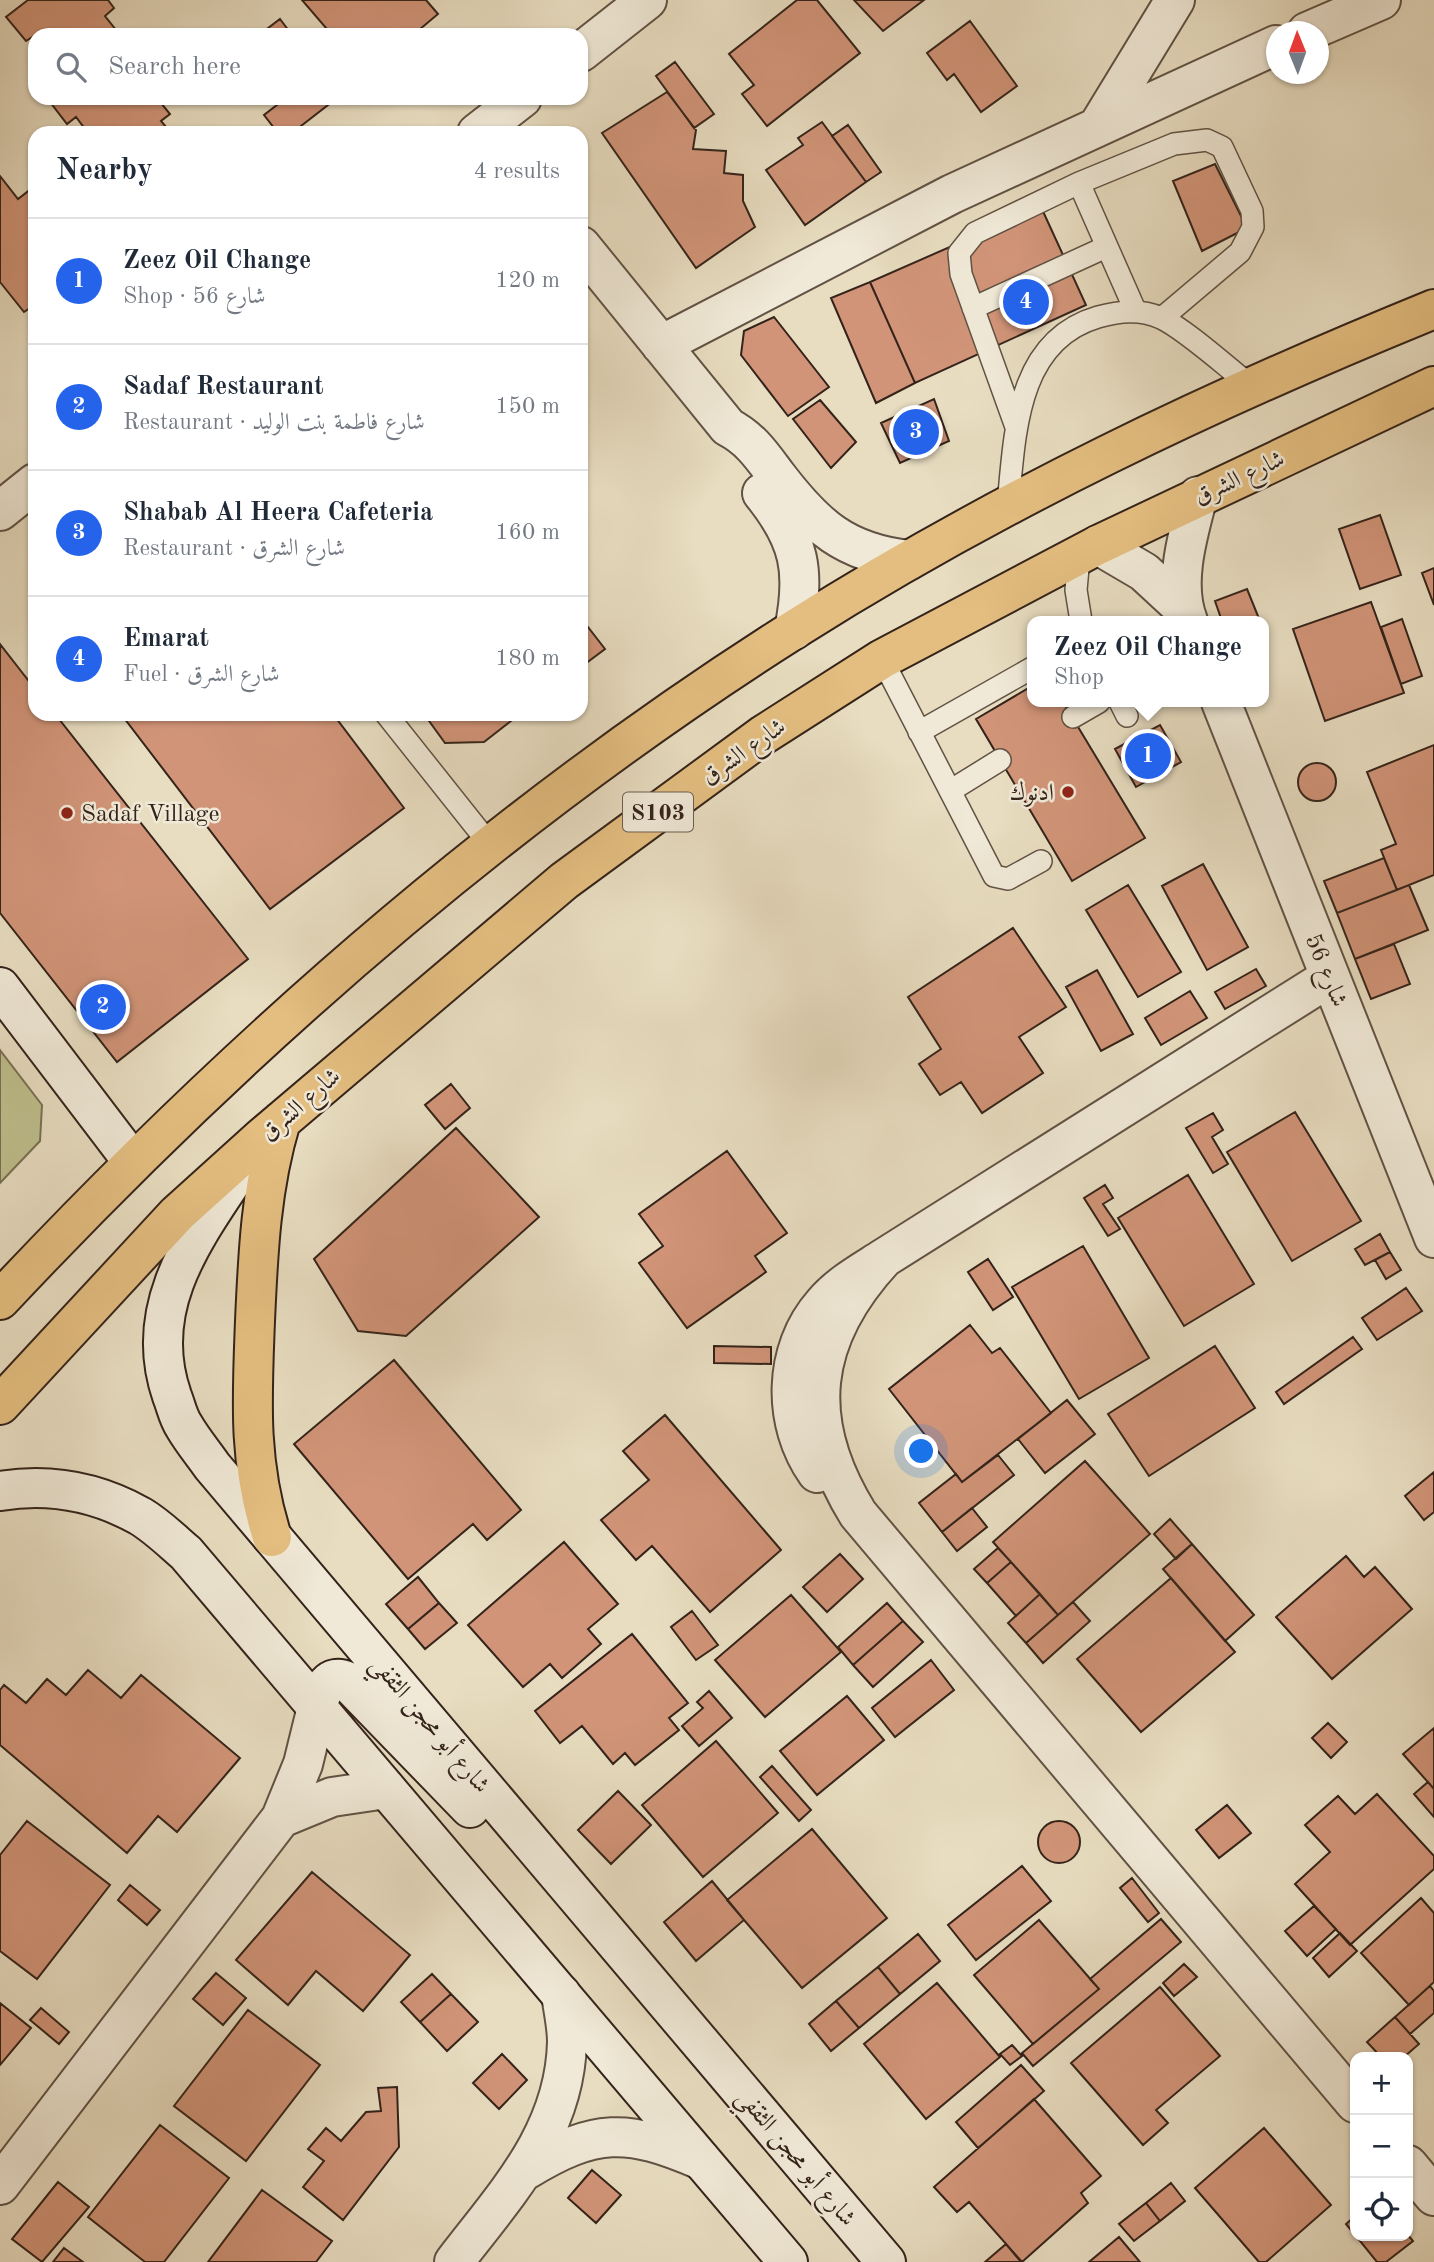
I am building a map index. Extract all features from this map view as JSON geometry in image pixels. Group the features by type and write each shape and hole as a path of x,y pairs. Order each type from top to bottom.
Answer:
{"main road":[{"path":"0,1300 133,1162 334,976 491,846 596,766 794,630 909,560 1008,505 1251,386 1434,309"},
{"name":"شارع الشرق","path":"0,1405 177,1214 271,1130 564,881 763,735 882,659 1088,551 1198,496 1434,386"},
{"path":"271,1130 262,1196 251,1422 258,1487 272,1537"}],"street":[{"path":"1100,123 1174,0"},
{"path":"1329,22 1381,0"},
{"path":"588,45 643,1"},
{"path":"661,345 830,256 1100,123 1266,48"},
{"path":"490,126 514,105"},
{"path":"588,255 727,427 758,449 797,501 828,532 867,553 909,560"},
{"path":"727,427 737,457 777,512 798,555 801,578 794,630"},
{"path":"0,511 28,489"},
{"path":"1186,615 1185,552 1198,496"},
{"path":"1088,551 1144,572 1186,615"},
{"name":"شارع 56","path":"1222,707 1434,1238"},
{"path":"1330,978 854,1277 823,1303 802,1338 791,1377 792,1417 804,1456 828,1489 858,1514 1350,2097"},
{"path":"0,987 133,1162"},
{"name":"شارع أبو محجن الثقفي","path":"271,1130 198,1233 174,1277 162,1326 166,1377 182,1424 212,1466 887,2262"},
{"path":"0,1491 29,1486 88,1494 141,1517 186,1553 788,2262"},
{"path":"0,2185 281,1818 303,1764 324,1686 329,1681 341,1678 347,1681 514,1851 576,1896"},
{"path":"281,1818 332,1797 386,1789"},
{"path":"454,2262 524,2171 548,2131 562,2087 567,2040 561,1994"},
{"path":"524,2171 564,2147 610,2136 657,2141 701,2160"},
{"path":"1413,2171 1434,2196"}],"lane":[{"path":"1016,427 961,274 959,253 975,233 1079,183 1182,142 1207,139 1222,147 1252,211 1253,227 1240,252 1162,318"},
{"path":"1079,183 1135,310"},
{"path":"973,308 1106,247"},
{"path":"1008,505 1016,427 1023,400 1043,351 1063,333 1086,320 1135,310 1162,318 1251,386"},
{"path":"1080,616 1076,590 1088,551"},
{"path":"882,659 994,876 1008,879 1041,861"},
{"path":"919,732 1027,671"},
{"path":"1073,717 1090,707"},
{"path":"392,721 491,846"},
{"path":"950,791 1000,761"}],"green space":[{"path":"0,1050 42,1105 40,1141 0,1183"}],"building":[{"path":"28,0 108,0 114,8 105,16 114,28 28,28 26,41 6,17"},
{"path":"302,0 426,0 438,14 421,28 326,28"},
{"path":"797,0 817,0 860,53 767,126 742,94 754,85 729,54"},
{"path":"854,0 924,0 883,31"},
{"path":"280,19 287,28 268,28"},
{"path":"970,21 1017,86 981,112 954,74 947,80 927,53"},
{"path":"675,62 714,114 694,128 656,76"},
{"path":"667,92 696,130 693,149 726,151 724,173 743,175 743,201 755,227 696,268 602,133"},
{"path":"52,105 163,105 170,114 161,121 165,126 83,126 76,117 67,124"},
{"path":"277,105 328,105 301,126 273,126 264,115"},
{"path":"822,122 866,182 805,225 766,170 803,145 798,138"},
{"path":"848,125 881,172 866,182 832,136"},
{"path":"1215,164 1247,228 1202,251 1173,181"},
{"path":"0,176 18,199 28,191 28,309 24,312 0,282"},
{"path":"1041,207 1086,305 915,383 870,282"},
{"path":"870,282 915,383 876,403 831,298"},
{"path":"774,317 829,387 788,416 741,355 744,331"},
{"path":"934,399 949,441 900,463 881,423"},
{"path":"820,400 856,442 831,468 793,419"},
{"path":"1380,515 1401,575 1360,589 1339,529"},
{"path":"1434,568 1434,605 1422,573"},
{"path":"1247,589 1258,616 1220,616 1215,601"},
{"path":"1371,602 1404,693 1325,721 1293,629"},
{"path":"1402,619 1422,676 1401,684 1381,627"},
{"path":"588,627 605,649 588,662"},
{"name":"Sadaf Village","path":"0,644 28,680 28,721 61,721 248,959 117,1062 0,913"},
{"name":"ادنوك","path":"1027,689 1027,707 1066,707 1145,838 1072,881 976,719"},
{"path":"126,721 338,721 404,808 270,909"},
{"path":"429,721 511,721 484,742 445,743"},
{"path":"1160,725 1181,762 1136,787 1115,749"},
{"path":"1434,745 1434,875 1397,890 1381,850 1396,844 1367,772"},
{"path":"1317,763 1330,769 1336,782 1330,795 1317,801 1304,795 1298,782 1304,769"},
{"path":"1384,858 1397,890 1337,913 1324,881"},
{"path":"1203,864 1248,947 1207,970 1162,886"},
{"path":"1128,885 1181,972 1138,997 1086,910"},
{"path":"1409,885 1428,930 1355,959 1337,913"},
{"path":"1013,928 1066,1007 1019,1037 1043,1073 982,1113 961,1082 940,1095 919,1064 941,1049 908,997"},
{"path":"1394,944 1410,984 1371,999 1355,959"},
{"path":"1256,969 1266,986 1225,1009 1215,992"},
{"path":"1097,970 1133,1034 1101,1051 1066,987"},
{"path":"1190,991 1207,1018 1161,1045 1145,1018"},
{"path":"451,1084 470,1108 445,1129 425,1105"},
{"path":"1295,1112 1361,1221 1292,1261 1227,1152"},
{"path":"1213,1113 1223,1130 1212,1137 1228,1164 1213,1173 1186,1128"},
{"path":"456,1128 539,1217 406,1336 358,1331 314,1259"},
{"path":"727,1151 787,1233 755,1256 766,1272 687,1328 639,1263 663,1246 639,1214"},
{"path":"1188,1175 1254,1284 1184,1326 1118,1218"},
{"path":"1105,1185 1113,1198 1103,1204 1120,1229 1108,1236 1084,1198"},
{"path":"1380,1234 1390,1252 1365,1265 1355,1249"},
{"path":"1083,1246 1149,1358 1079,1399 1012,1287"},
{"path":"1390,1252 1401,1270 1386,1279 1375,1260"},
{"path":"988,1259 1013,1297 993,1310 968,1272"},
{"path":"1406,1288 1422,1311 1377,1340 1362,1318"},
{"path":"970,1325 992,1353 1000,1348 1051,1413 962,1482 889,1389"},
{"path":"1353,1337 1362,1349 1284,1404 1276,1392"},
{"path":"714,1346 771,1347 771,1364 714,1363"},
{"path":"1215,1346 1255,1408 1149,1476 1108,1414"},
{"path":"394,1360 521,1510 487,1540 473,1524 408,1579 294,1444"},
{"path":"1067,1400 1095,1434 1045,1473 1018,1439"},
{"path":"665,1415 781,1550 710,1612 652,1546 636,1560 601,1520 649,1480 623,1451"},
{"path":"998,1455 1014,1475 942,1532 919,1503 956,1474 962,1482"},
{"path":"1085,1461 1150,1534 1058,1615 993,1542"},
{"path":"1434,1472 1434,1512 1424,1520 1405,1496"},
{"path":"972,1508 987,1527 957,1551 942,1532"},
{"path":"1170,1519 1192,1544 1176,1559 1154,1534"},
{"path":"564,1542 618,1604 588,1629 601,1644 562,1678 550,1664 523,1687 468,1625"},
{"path":"1192,1544 1254,1615 1225,1641 1163,1569"},
{"path":"998,1548 1011,1562 987,1583 974,1569"},
{"path":"840,1554 863,1579 827,1612 803,1587"},
{"path":"1346,1556 1364,1577 1375,1567 1412,1609 1332,1679 1276,1617"},
{"path":"1011,1562 1040,1594 1016,1616 987,1583"},
{"path":"418,1577 439,1603 408,1629 386,1604"},
{"path":"1171,1578 1235,1652 1141,1732 1077,1659"},
{"path":"1040,1594 1058,1615 1026,1643 1008,1623"},
{"path":"791,1595 841,1652 765,1717 715,1660"},
{"path":"1073,1602 1090,1621 1043,1663 1026,1643"},
{"path":"439,1603 457,1623 425,1649 408,1629"},
{"path":"887,1603 903,1621 853,1665 838,1647"},
{"path":"692,1611 718,1645 696,1660 671,1627"},
{"path":"903,1621 923,1642 873,1687 853,1665"},
{"path":"632,1634 688,1703 669,1718 679,1730 635,1765 625,1753 613,1764 582,1726 560,1743 535,1711"},
{"path":"931,1660 954,1690 895,1737 872,1708"},
{"path":"88,1670 121,1698 141,1675 240,1758 177,1832 158,1816 127,1853 0,1745 0,1690 4,1685 26,1703 47,1679 66,1695"},
{"path":"709,1691 732,1718 699,1746 682,1726 703,1708 697,1702"},
{"path":"847,1696 884,1740 817,1795 780,1751"},
{"path":"1328,1723 1347,1742 1331,1758 1312,1738"},
{"path":"1434,1728 1434,1789 1403,1754"},
{"path":"716,1741 778,1813 703,1877 642,1805"},
{"path":"772,1766 811,1810 799,1821 760,1777"},
{"path":"1428,1782 1434,1789 1434,1817 1414,1794"},
{"path":"618,1791 651,1825 611,1864 578,1830"},
{"path":"1377,1794 1434,1856 1434,1869 1350,1945 1295,1884 1330,1852 1305,1825 1338,1796 1355,1814"},
{"path":"1227,1805 1251,1833 1219,1858 1196,1830"},
{"path":"27,1821 110,1885 37,1979 0,1951 0,1855"},
{"path":"1059,1821 1074,1827 1080,1842 1074,1857 1059,1863 1044,1857 1038,1842 1044,1827"},
{"path":"812,1829 887,1918 802,1988 727,1900"},
{"path":"1022,1866 1051,1901 976,1960 948,1925"},
{"path":"312,1872 410,1955 363,2011 316,1971 288,2005 236,1960"},
{"path":"1132,1878 1159,1913 1148,1922 1120,1888"},
{"path":"712,1881 744,1920 696,1961 664,1922"},
{"path":"130,1885 160,1910 147,1925 118,1900"},
{"path":"1421,1898 1434,1913 1434,1982 1409,2005 1361,1953"},
{"path":"1314,1906 1336,1929 1307,1956 1285,1931"},
{"path":"1161,1919 1181,1942 1033,2066 1022,2053 1099,1989 1090,1979"},
{"path":"1039,1920 1099,1989 1033,2044 974,1975"},
{"path":"1340,1933 1357,1951 1329,1977 1313,1958"},
{"path":"918,1934 940,1961 900,1994 878,1967"},
{"path":"1184,1964 1197,1977 1174,1996 1163,1983"},
{"path":"878,1967 900,1994 859,2028 836,2001"},
{"path":"216,1973 246,1998 223,2025 193,1999"},
{"path":"432,1974 451,1994 420,2022 401,2002"},
{"path":"937,1983 1000,2057 926,2119 864,2044"},
{"path":"1430,1986 1434,1991 1434,2013 1410,2034 1395,2017"},
{"path":"1160,1987 1220,2056 1156,2110 1168,2123 1143,2145 1071,2063"},
{"path":"451,1994 478,2022 447,2051 420,2022"},
{"path":"836,2001 859,2028 831,2051 809,2024"},
{"path":"0,2003 31,2028 0,2065"},
{"path":"41,2008 69,2032 59,2044 30,2020"},
{"path":"248,2010 320,2065 246,2161 174,2106"},
{"path":"1395,2017 1419,2044 1410,2052 1376,2052 1367,2042"},
{"path":"1012,2045 1022,2056 1010,2065 1000,2054"},
{"path":"502,2054 527,2080 499,2109 473,2083"},
{"path":"1021,2065 1044,2091 978,2148 956,2122"},
{"path":"397,2087 399,2147 343,2220 303,2187 324,2161 308,2149 326,2128 341,2141 366,2112 381,2111 378,2088"},
{"path":"1034,2099 1101,2176 1081,2193 1088,2203 1022,2262 969,2202 957,2212 934,2187"},
{"path":"160,2125 229,2178 164,2262 145,2262 88,2217"},
{"path":"1264,2128 1331,2205 1266,2262 1259,2262 1195,2188"},
{"path":"592,2170 621,2195 596,2223 568,2198"},
{"path":"58,2182 89,2207 42,2262 12,2239"},
{"path":"1171,2183 1185,2201 1160,2221 1146,2203"},
{"path":"262,2190 332,2241 316,2262 208,2262"},
{"path":"1146,2203 1160,2221 1134,2241 1119,2224"},
{"path":"1119,2237 1140,2262 1089,2262"},
{"path":"1360,2241 1413,2241 1386,2262 1377,2262"},
{"path":"1006,2244 1021,2262 985,2262"},
{"path":"64,2248 83,2262 53,2262"}],"place":[{"name":"Emarat","path":"1026,302"},
{"name":"Shabab Al Heera Cafeteria","path":"916,432"},
{"name":"Zeez Oil Change","path":"1148,756"},
{"name":"ادنوك","path":"1068,792"},
{"name":"Sadaf Village","path":"67,813"},
{"name":"Sadaf Restaurant","path":"103,1007"}]}
